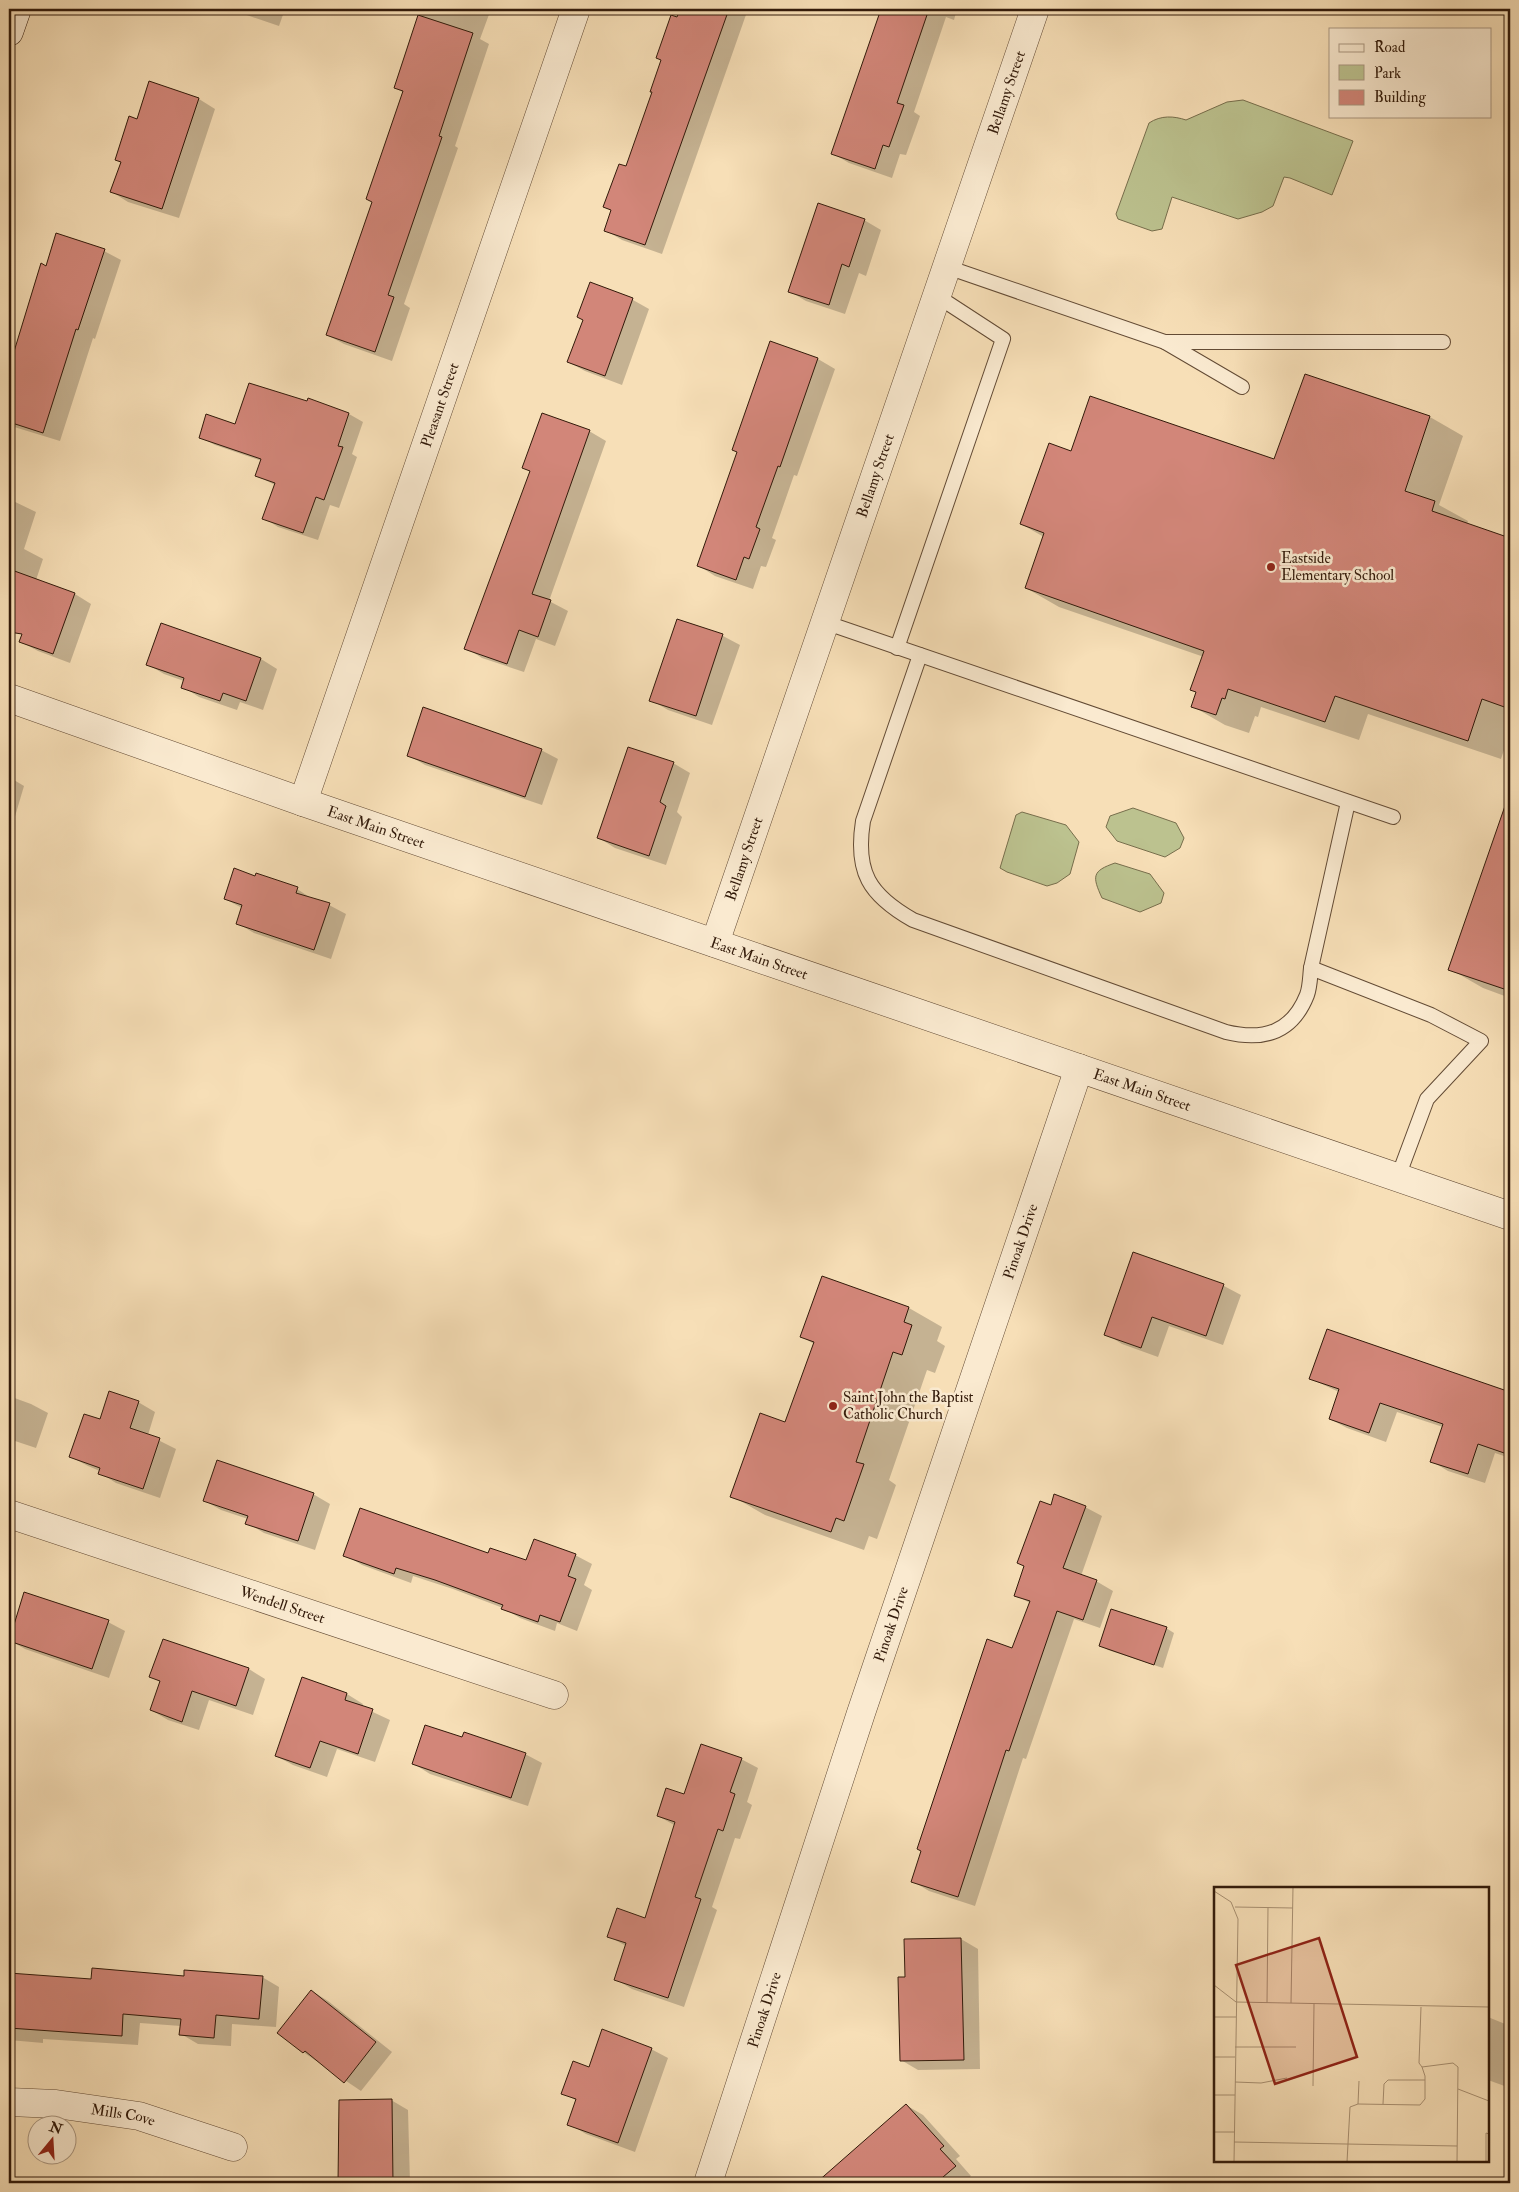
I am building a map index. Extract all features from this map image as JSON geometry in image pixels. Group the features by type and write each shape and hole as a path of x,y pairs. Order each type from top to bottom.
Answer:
{"street":[{"path":"9,32 17,9"},
{"name":"Pleasant Street","path":"303,802 576,9"},
{"name":"Bellamy Street","path":"715,943 1035,9"},
{"name":"East Main Street","path":"9,698 303,802 1510,1216"},
{"name":"Pinoak Drive","path":"708,2183 858,1723 1079,1068"},
{"name":"Wendell Street","path":"9,1514 554,1695"},
{"name":"Mills Cove","path":"9,2102 56,2104 139,2116 233,2147"}],"lane":[{"path":"947,267 1165,342 1242,386"},
{"path":"897,648 1002,339 937,296"},
{"path":"1165,342 1443,342"},
{"path":"824,622 1393,817"},
{"path":"920,655 863,821 860,845 864,869 875,891 892,908 923,924 1226,1032 1246,1037 1266,1035 1284,1026 1299,1012 1307,994 1311,968 1348,802"},
{"path":"1311,968 1431,1015 1481,1041 1427,1099 1398,1177"}],"green space":[{"path":"1243,100 1353,141 1332,195 1284,177 1273,206 1262,212 1238,219 1172,197 1162,229 1152,231 1118,219 1116,214 1149,123 1168,117 1186,120 1227,102"},
{"path":"1133,808 1176,823 1184,838 1180,848 1165,857 1117,841 1106,827 1110,816"},
{"path":"1022,812 1066,825 1079,842 1070,874 1057,883 1047,886 1000,868 1016,815"},
{"path":"1115,863 1150,874 1164,893 1161,903 1140,912 1102,898 1096,875 1102,869"}],"building":[{"path":"680,9 729,9 645,245 604,231 611,210 603,207 619,164 626,166 661,60 656,58 671,15 677,17"},
{"path":"881,9 929,9 897,103 904,105 889,147 883,145 875,169 831,154"},
{"path":"418,15 473,33 439,136 442,137 388,295 394,297 375,352 326,335 372,202 366,199 403,91 394,88"},
{"path":"149,81 199,98 162,209 110,192 121,162 115,160 129,116 137,119"},
{"path":"818,203 865,219 849,267 842,264 829,305 788,292"},
{"path":"56,233 105,249 78,330 76,329 43,433 9,422 9,368 41,263 46,266"},
{"path":"590,282 633,298 605,376 567,362 583,320 577,317"},
{"path":"770,341 818,358 780,467 778,466 756,527 760,529 749,559 744,557 736,580 697,566 737,452 732,450"},
{"name":"Eastside Elementary School","path":"1305,374 1430,416 1405,491 1435,501 1432,511 1510,538 1510,709 1482,699 1468,741 1335,696 1325,722 1228,689 1225,699 1222,698 1216,715 1191,707 1196,692 1190,690 1204,651 1025,588 1044,533 1020,524 1049,443 1071,451 1090,396 1274,459"},
{"path":"249,383 307,401 308,398 349,413 338,446 343,447 324,500 316,497 303,533 262,519 275,483 255,476 261,459 199,438 206,414 235,424"},
{"path":"542,413 590,430 532,594 551,600 538,637 519,630 507,664 464,649 530,471 522,468"},
{"path":"9,569 75,593 53,654 19,642 22,634 9,632"},
{"path":"677,619 723,634 696,716 649,701"},
{"path":"161,623 261,658 246,701 223,693 220,701 181,688 184,678 146,665"},
{"path":"423,707 542,749 525,797 407,756"},
{"path":"628,747 674,762 660,802 666,806 649,856 597,838"},
{"path":"1506,803 1510,803 1510,991 1448,970"},
{"path":"234,868 255,876 256,873 298,887 296,893 330,903 314,950 236,924 242,905 224,899"},
{"path":"1133,1252 1224,1284 1206,1336 1152,1317 1141,1348 1104,1335"},
{"name":"Saint John the Baptist Catholic Church","path":"822,1276 909,1307 904,1322 912,1325 902,1355 893,1352 856,1462 864,1464 844,1521 836,1518 831,1532 730,1497 760,1413 785,1422 814,1342 800,1337"},
{"path":"1327,1329 1510,1392 1510,1455 1478,1444 1468,1474 1430,1462 1443,1424 1380,1403 1369,1433 1329,1419 1339,1389 1309,1379"},
{"path":"109,1391 139,1401 130,1428 160,1438 143,1489 98,1474 100,1468 69,1457 84,1414 100,1419"},
{"path":"217,1460 314,1493 298,1541 245,1524 248,1516 203,1501"},
{"path":"1054,1494 1086,1506 1063,1568 1097,1580 1083,1620 1057,1611 1009,1751 1006,1750 958,1897 911,1882 921,1851 917,1849 987,1639 1012,1648 1030,1601 1014,1596 1024,1566 1017,1563 1040,1501 1051,1505"},
{"path":"360,1508 488,1553 490,1548 526,1560 534,1539 576,1554 568,1576 576,1579 560,1622 540,1615 538,1622 501,1609 503,1605 435,1580 396,1568 394,1574 343,1556"},
{"path":"24,1592 109,1620 92,1669 9,1641"},
{"path":"1111,1609 1167,1627 1154,1665 1099,1646"},
{"path":"163,1639 249,1668 236,1706 192,1691 182,1722 150,1710 160,1681 149,1677"},
{"path":"302,1677 347,1693 345,1700 373,1709 358,1754 320,1741 310,1768 275,1756"},
{"path":"425,1725 462,1737 464,1732 526,1753 511,1798 412,1764"},
{"path":"701,1744 742,1758 730,1792 735,1794 723,1831 718,1829 695,1897 701,1899 668,1998 614,1980 626,1943 607,1937 617,1908 645,1918 675,1822 657,1816 666,1788 684,1794"},
{"path":"961,1938 964,2060 900,2061 898,1977 905,1977 904,1939"},
{"path":"92,1968 184,1976 184,1970 263,1976 259,2019 216,2015 214,2038 179,2035 181,2019 123,2014 122,2036 9,2028 9,1973 91,1979"},
{"path":"311,1990 376,2042 344,2083 305,2051 303,2053 277,2033"},
{"path":"602,2029 652,2048 618,2143 567,2125 576,2099 561,2094 573,2061 589,2067"},
{"path":"392,2099 393,2183 338,2183 339,2100"},
{"path":"906,2104 944,2146 940,2149 956,2166 936,2183 816,2183"}],"place":[{"name":"Eastside Elementary School","path":"1271,567"},
{"name":"Saint John the Baptist Catholic Church","path":"833,1406"}]}
